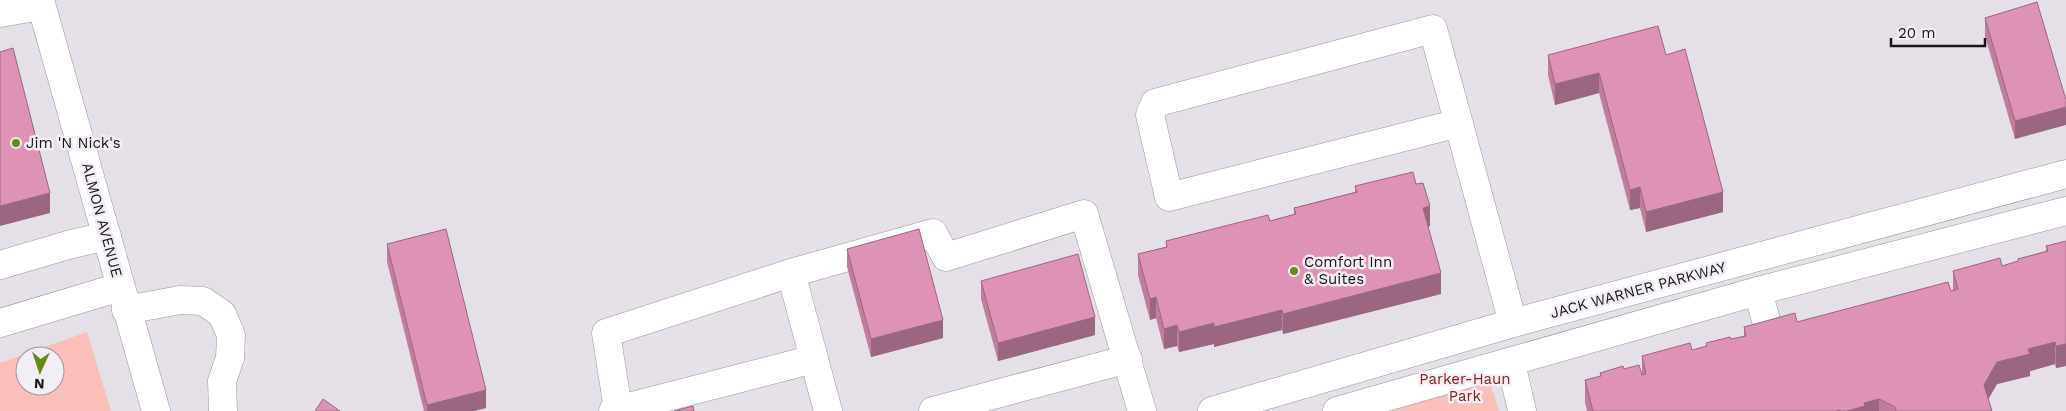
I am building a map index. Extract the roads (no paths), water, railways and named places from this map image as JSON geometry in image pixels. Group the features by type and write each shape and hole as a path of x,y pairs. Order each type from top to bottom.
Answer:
{"main road":[{"path":"0,13 40,3"},
{"name":"ALMON AVENUE","path":"40,3 156,411"},
{"path":"1459,123 1169,196 1150,115 1155,103 1434,29 1513,324"},
{"name":"JACK WARNER PARKWAY","path":"1212,411 1513,324 2066,174"},
{"path":"1337,411 1758,292 2066,211"},
{"path":"814,359 616,410 606,333 791,273 933,233 946,257 1084,214 1142,411"},
{"path":"0,265 68,245 107,236"},
{"path":"791,273 828,411"},
{"path":"1758,292 1792,411"},
{"path":"0,323 123,298 203,301 222,314 231,334 230,358 222,381 223,411"},
{"path":"932,411 1128,359"},
{"path":"1511,363 1522,411"}],"place":[{"name":"Jim 'N Nick's","path":"16,143"},
{"name":"Comfort Inn & Suites","path":"1294,271"}],"park label":[{"name":"Parker-Haun Park","path":"1465,388"}]}
